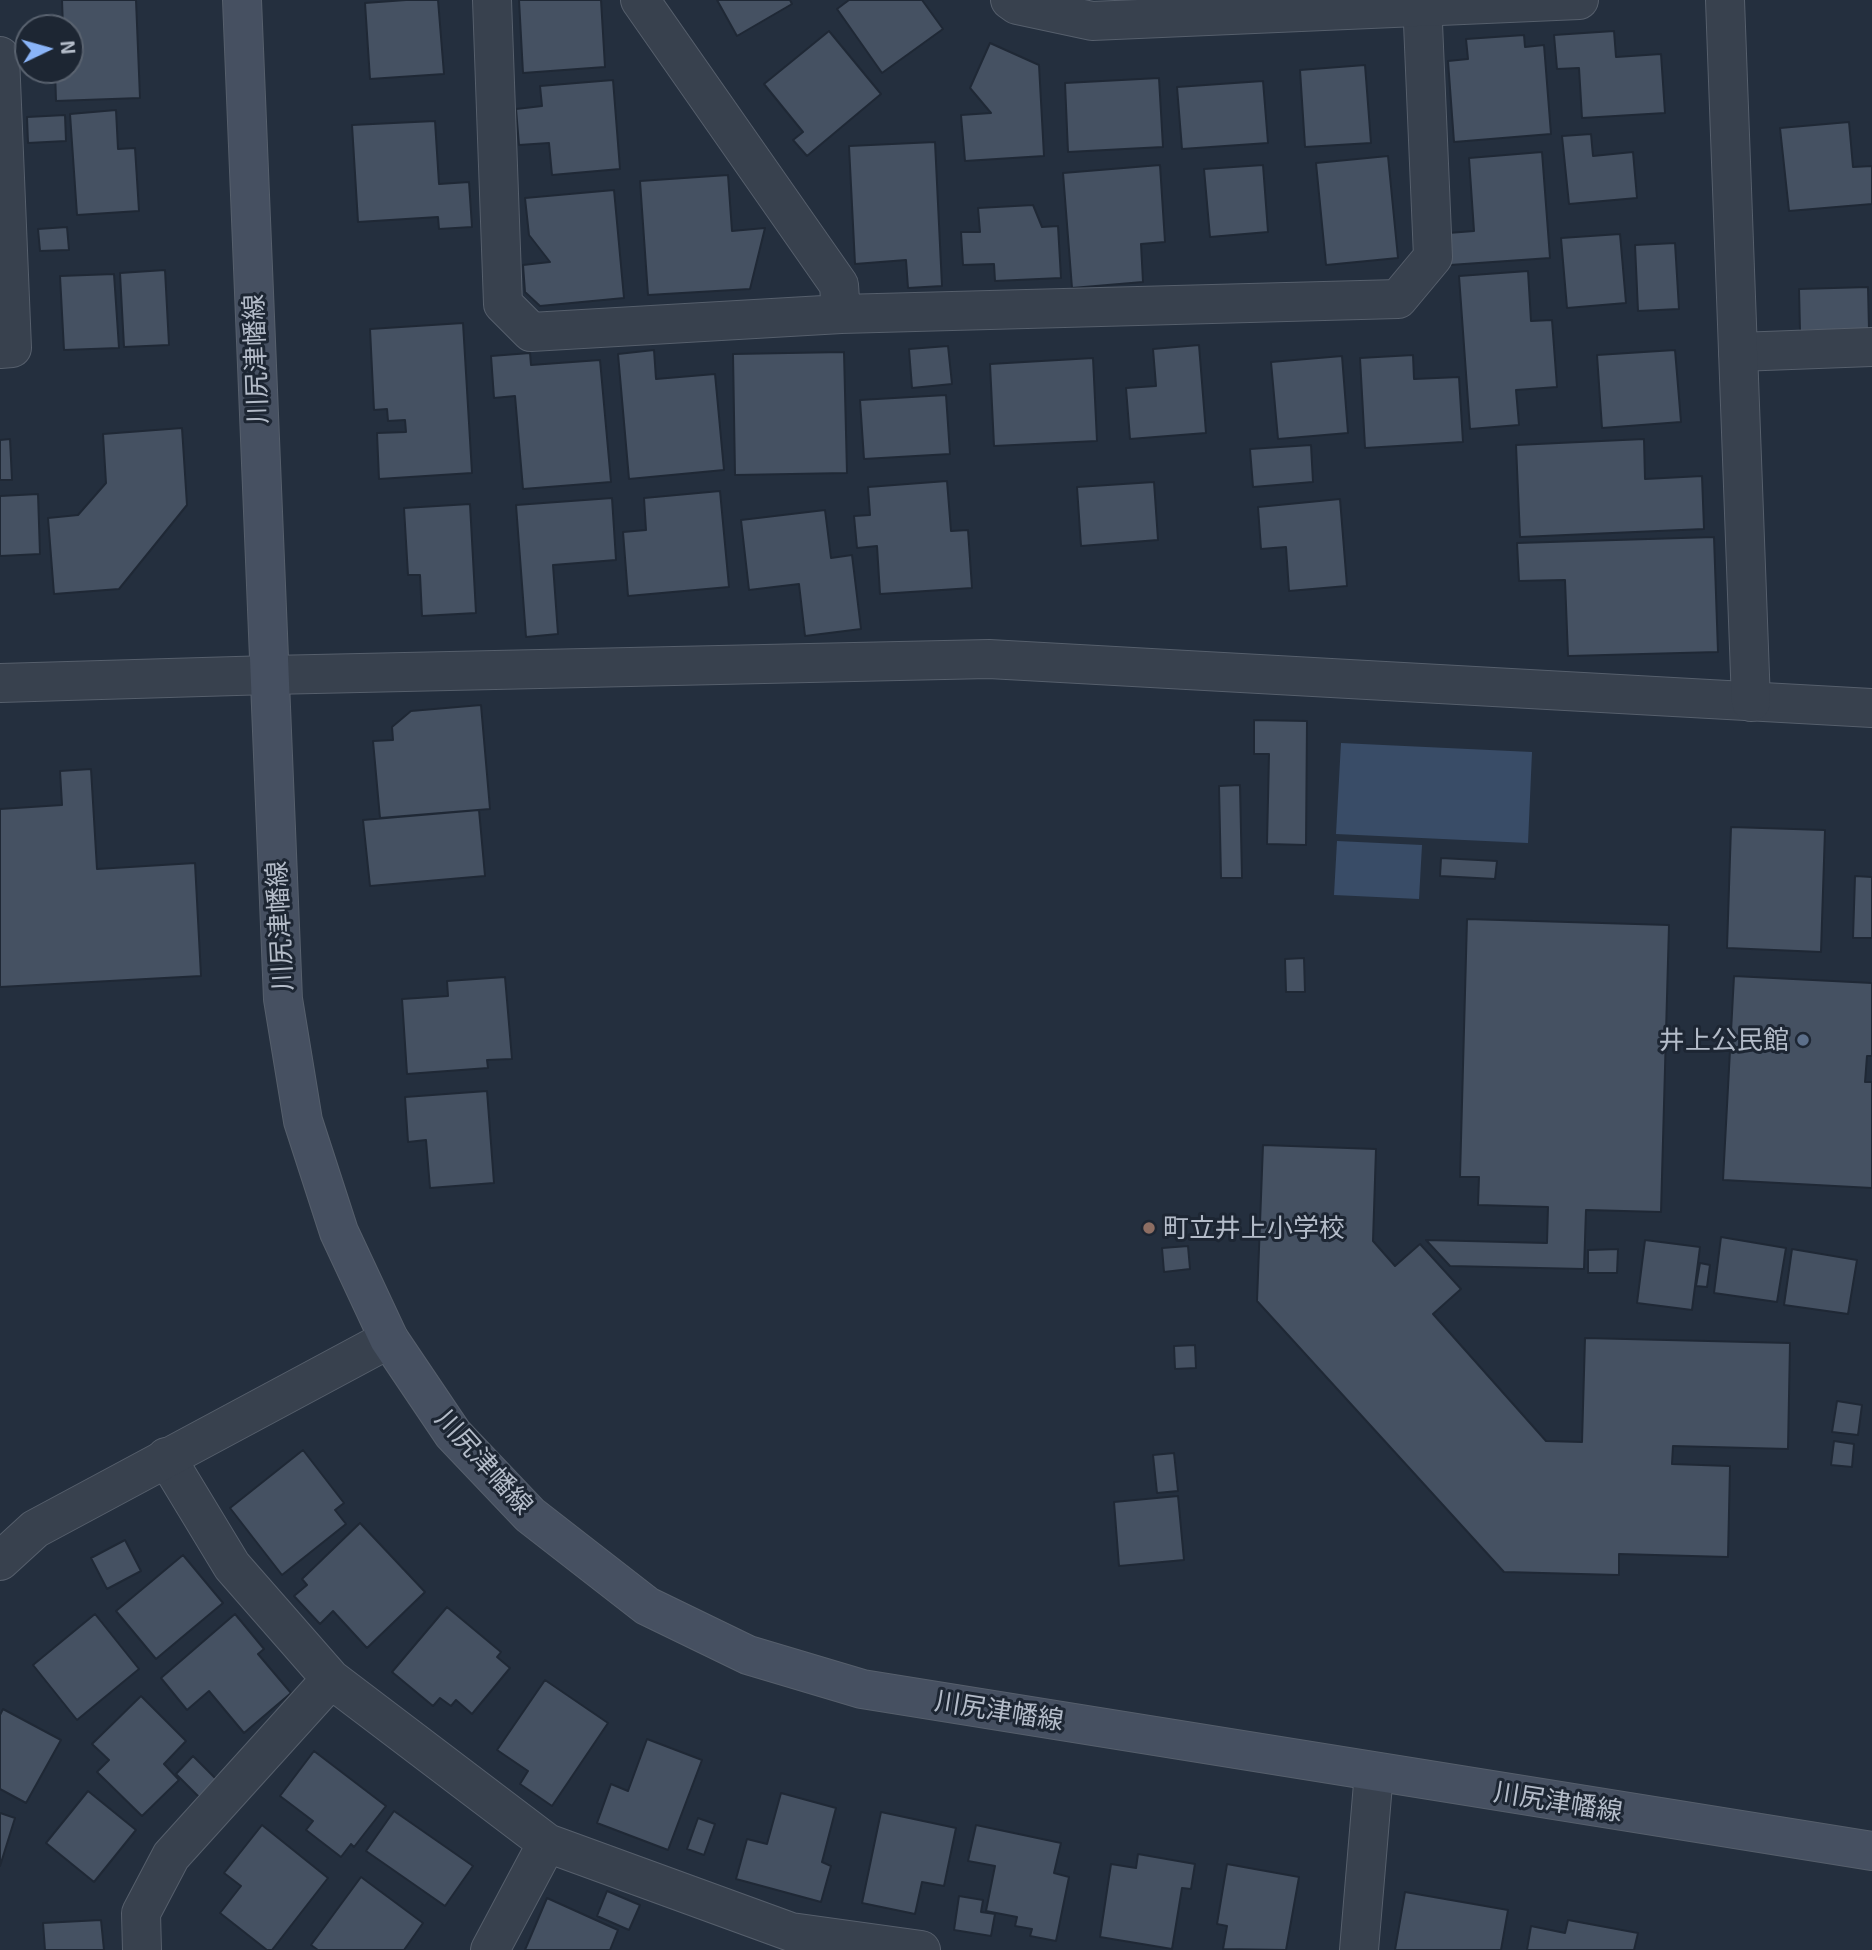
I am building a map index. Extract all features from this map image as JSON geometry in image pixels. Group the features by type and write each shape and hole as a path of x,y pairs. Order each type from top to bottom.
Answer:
{"main road":[{"name":"川尻津幡線","path":"242,0 283,999 303,1121 339,1232 389,1339 453,1434 530,1515 647,1606 748,1655 862,1689 1872,1852"}],"street":[{"path":"492,0 503,304 531,332 841,314 1398,299 1433,257 1422,4"},
{"path":"640,0 839,285 841,314"},
{"path":"1010,0 1017,5 1092,21 1422,4 1579,0"},
{"path":"1725,0 1751,702"},
{"path":"0,59 12,348 0,349"},
{"path":"1738,352 1872,347"},
{"path":"0,683 989,659 1872,708"},
{"path":"0,1561 36,1529 389,1339"},
{"path":"166,1457 232,1566 331,1679 547,1843 788,1941 921,1950"},
{"path":"142,1950 141,1913 171,1856 331,1679"},
{"path":"1359,1950 1374,1772"},
{"path":"490,1950 547,1843"}],"water":[{"path":"1341,743 1532,752 1528,843 1336,834"},
{"path":"1337,841 1422,845 1419,899 1334,895"}],"building":[{"path":"62,0 136,0 140,98 56,101 55,84 84,84 84,14 62,14"},
{"path":"438,0 444,74 370,79 365,3"},
{"path":"519,0 601,0 605,67 523,73"},
{"path":"717,0 790,0 792,4 737,36"},
{"path":"849,0 922,0 943,29 882,73 837,9"},
{"path":"829,31 881,94 807,156 793,140 803,132 764,84"},
{"path":"1614,31 1616,57 1661,54 1665,113 1582,118 1579,68 1557,69 1554,35"},
{"path":"1524,35 1525,47 1544,45 1551,134 1454,142 1448,61 1468,59 1466,39"},
{"path":"990,43 1039,65 1044,156 965,161 961,115 991,113 970,88"},
{"path":"1365,65 1371,143 1305,147 1300,70"},
{"path":"1159,78 1163,147 1068,152 1065,83"},
{"path":"613,80 620,169 552,175 549,143 519,145 516,109 542,106 540,86"},
{"path":"1263,81 1268,143 1182,149 1177,87"},
{"path":"116,110 118,149 135,148 139,211 77,215 70,114"},
{"path":"65,115 66,141 28,143 27,117"},
{"path":"435,121 439,184 469,182 472,227 439,229 438,217 358,222 352,125"},
{"path":"1849,122 1853,167 1872,166 1872,204 1789,211 1780,128"},
{"path":"1591,134 1593,156 1633,152 1637,198 1569,204 1562,136"},
{"path":"935,142 942,286 908,288 906,260 855,264 849,146"},
{"path":"1542,152 1550,258 1450,265 1448,233 1474,231 1469,158"},
{"path":"1388,156 1398,258 1326,265 1316,163"},
{"path":"1160,165 1165,242 1141,244 1143,282 1072,288 1063,173"},
{"path":"1263,165 1268,232 1210,237 1204,169"},
{"path":"728,175 732,231 765,228 750,289 648,295 640,181"},
{"path":"614,190 624,298 540,306 525,292 523,265 550,262 529,235 525,198"},
{"path":"1033,205 1042,227 1058,226 1061,278 995,281 994,264 963,265 961,232 980,232 978,208"},
{"path":"67,227 69,250 40,251 38,229"},
{"path":"1620,234 1626,303 1567,308 1561,238"},
{"path":"1675,243 1679,309 1638,311 1635,245"},
{"path":"165,270 169,345 124,347 120,273"},
{"path":"1528,271 1531,321 1552,320 1557,387 1516,390 1519,425 1470,429 1459,276"},
{"path":"114,274 119,348 64,350 60,276"},
{"path":"1868,287 1869,329 1800,331 1799,289"},
{"path":"463,323 472,473 379,479 377,433 406,432 405,420 388,421 387,409 374,410 370,329"},
{"path":"1199,345 1206,433 1130,439 1126,388 1156,386 1153,349"},
{"path":"948,346 952,384 912,388 909,349"},
{"path":"654,350 656,379 715,374 724,470 629,479 618,354"},
{"path":"1675,350 1681,422 1602,428 1597,355"},
{"path":"844,352 847,473 735,475 733,354"},
{"path":"530,353 531,365 600,360 611,482 523,489 515,396 494,398 491,356"},
{"path":"1413,355 1414,379 1459,377 1463,442 1365,448 1360,358"},
{"path":"1342,356 1348,433 1278,439 1271,362"},
{"path":"1093,358 1097,441 994,446 990,364"},
{"path":"946,395 950,454 864,459 860,400"},
{"path":"182,428 187,505 119,589 54,594 48,518 78,515 106,483 103,434"},
{"path":"10,439 12,480 0,480 0,440"},
{"path":"1644,439 1645,479 1702,476 1704,529 1520,537 1516,445"},
{"path":"1311,445 1313,482 1253,487 1250,449"},
{"path":"947,481 951,531 968,530 972,588 880,594 877,546 857,548 854,516 870,515 868,487"},
{"path":"1154,482 1158,540 1081,546 1077,487"},
{"path":"720,491 729,587 628,596 623,532 646,530 644,498"},
{"path":"38,494 40,554 0,556 0,496"},
{"path":"612,498 616,560 553,565 558,634 526,637 516,505"},
{"path":"1340,499 1347,586 1289,591 1286,547 1261,549 1258,507"},
{"path":"470,504 476,613 422,616 420,575 408,575 404,508"},
{"path":"825,510 831,558 852,555 861,629 805,636 799,584 749,590 741,520"},
{"path":"1714,537 1718,652 1568,656 1565,580 1519,581 1517,543"},
{"path":"481,705 490,809 380,818 373,741 393,740 392,727 411,711"},
{"path":"1254,720 1307,721 1306,845 1267,844 1269,754 1254,754"},
{"path":"91,769 97,869 195,863 201,976 0,987 0,809 62,805 60,771"},
{"path":"1240,785 1242,878 1221,878 1219,786"},
{"path":"479,810 485,876 370,886 363,820"},
{"path":"1731,827 1825,830 1821,952 1727,948"},
{"path":"1441,858 1497,861 1495,879 1440,876"},
{"path":"1855,876 1872,877 1872,938 1853,938"},
{"path":"1467,919 1669,925 1661,1212 1586,1210 1584,1269 1450,1266 1426,1240 1547,1243 1548,1207 1478,1205 1479,1177 1460,1177"},
{"path":"1304,958 1305,992 1286,992 1285,959"},
{"path":"1734,976 1872,983 1872,1056 1867,1056 1865,1082 1872,1082 1872,1188 1723,1180"},
{"path":"505,977 512,1059 487,1060 488,1068 407,1074 402,999 448,996 447,981"},
{"path":"487,1091 494,1183 430,1188 426,1140 408,1142 405,1097"},
{"path":"1263,1145 1376,1149 1373,1241 1395,1266 1420,1244 1461,1289 1433,1314 1546,1441 1582,1442 1585,1338 1790,1343 1788,1449 1673,1446 1672,1464 1730,1466 1728,1557 1619,1554 1619,1575 1504,1572 1257,1301"},
{"path":"1721,1237 1786,1248 1777,1302 1714,1293"},
{"path":"1645,1240 1700,1247 1692,1310 1637,1303"},
{"path":"1188,1246 1190,1269 1164,1272 1162,1248"},
{"path":"1618,1249 1617,1273 1588,1273 1588,1250"},
{"path":"1792,1249 1857,1260 1848,1314 1784,1305"},
{"path":"1700,1263 1710,1265 1707,1287 1696,1286"},
{"path":"1195,1345 1196,1368 1175,1369 1174,1346"},
{"path":"1837,1401 1862,1405 1858,1435 1832,1432"},
{"path":"1834,1441 1854,1444 1852,1467 1831,1465"},
{"path":"303,1450 344,1503 335,1510 346,1524 282,1575 230,1508"},
{"path":"1174,1453 1178,1491 1157,1493 1153,1455"},
{"path":"1178,1496 1184,1560 1119,1566 1114,1502"},
{"path":"360,1523 425,1592 367,1648 333,1611 320,1624 294,1596 307,1585 302,1579"},
{"path":"125,1540 141,1571 107,1589 91,1558"},
{"path":"183,1555 223,1603 156,1659 116,1611"},
{"path":"447,1607 501,1652 497,1657 510,1668 472,1714 456,1700 451,1706 440,1698 433,1706 392,1672"},
{"path":"95,1614 139,1669 77,1720 33,1665"},
{"path":"235,1614 264,1649 258,1654 291,1693 244,1733 209,1691 187,1710 161,1678"},
{"path":"545,1680 608,1723 552,1806 520,1784 528,1771 497,1750"},
{"path":"141,1696 186,1741 164,1764 179,1780 142,1816 97,1772 109,1760 92,1744"},
{"path":"3,1709 61,1740 26,1803 0,1789 0,1715"},
{"path":"647,1739 702,1760 668,1850 597,1823 611,1784 628,1791"},
{"path":"314,1751 386,1806 354,1847 351,1844 341,1857 306,1830 313,1821 280,1796"},
{"path":"193,1756 219,1782 202,1800 176,1774"},
{"path":"88,1791 136,1830 94,1882 46,1843"},
{"path":"781,1793 836,1808 822,1862 831,1866 821,1902 736,1879 747,1839 767,1844"},
{"path":"394,1811 473,1866 445,1906 366,1851"},
{"path":"881,1812 956,1828 944,1886 922,1882 915,1914 862,1903"},
{"path":"0,1813 15,1818 0,1866"},
{"path":"698,1818 715,1824 704,1855 687,1849"},
{"path":"262,1825 328,1878 272,1950 267,1950 220,1913 241,1886 224,1873"},
{"path":"976,1825 1061,1843 1054,1873 1069,1877 1056,1941 1030,1936 1032,1929 1015,1926 1017,1917 986,1911 995,1866 968,1861"},
{"path":"1138,1854 1195,1864 1191,1889 1182,1888 1172,1949 1100,1937 1111,1864 1136,1868"},
{"path":"1227,1864 1299,1877 1286,1950 1223,1949 1227,1926 1217,1924"},
{"path":"361,1877 423,1923 404,1950 318,1950 311,1945"},
{"path":"607,1891 640,1905 629,1930 597,1916"},
{"path":"1405,1892 1508,1910 1501,1950 1395,1950"},
{"path":"959,1896 983,1900 981,1912 995,1914 991,1936 954,1930"},
{"path":"547,1898 618,1930 610,1950 525,1950"},
{"path":"101,1920 104,1950 45,1950 43,1923"},
{"path":"1568,1920 1638,1933 1634,1950 1527,1950 1531,1926 1565,1933"}],"place":[{"name":"井上公民館","path":"1803,1040"},
{"name":"町立井上小学校","path":"1149,1228"}]}
